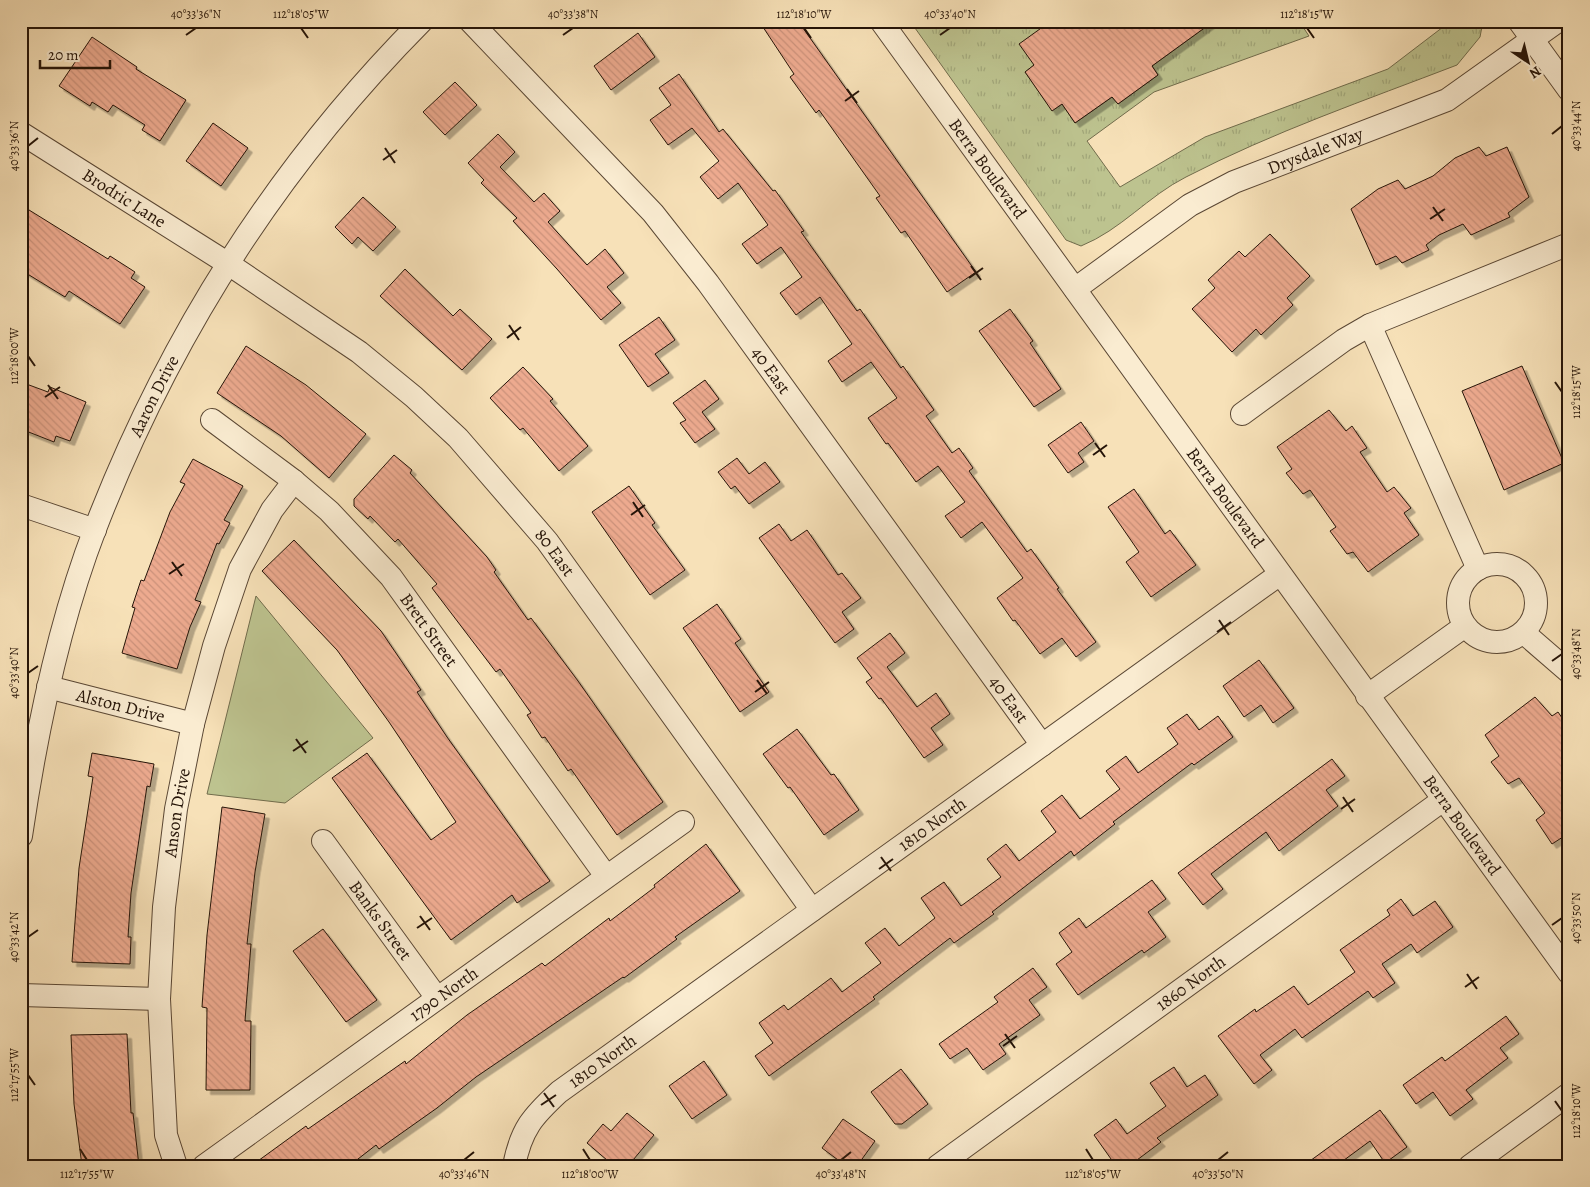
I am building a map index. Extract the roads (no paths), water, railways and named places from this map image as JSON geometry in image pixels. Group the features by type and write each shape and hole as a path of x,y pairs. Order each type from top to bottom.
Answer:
{"street":[{"name":"Aaron Drive","path":"21,836 29,780 48,687 95,530 164,374 246,233 324,129 367,77 422,21"},
{"name":"40 East","path":"470,21 653,213 696,267 1042,745"},
{"name":"Berra Boulevard","path":"881,21 1569,973"},
{"path":"1519,21 1569,90"},
{"name":"Drysdale Way","path":"1075,289 1190,205 1234,182 1447,100 1558,21"},
{"name":"Brodric Lane","path":"21,133 227,263"},
{"path":"1242,414 1344,340 1370,325 1569,244"},
{"name":"80 East","path":"227,263 359,352 443,424 498,483 547,541 812,910"},
{"path":"1370,325 1478,569"},
{"name":"Brett Street","path":"212,420 294,481 336,518 392,577 606,876"},
{"name":"Anson Drive","path":"176,1166 166,1135 159,999 165,897 176,809 193,724 214,646 240,569 272,510 294,481"},
{"path":"21,505 95,530"},
{"path":"1494,564 1510,566 1525,574 1534,588 1537,604 1534,620 1524,633 1509,641 1493,643 1477,637 1465,626 1458,611 1459,594 1466,579 1478,569 1494,564"},
{"name":"1810 North","path":"514,1166 518,1145 534,1116 559,1092 1280,574"},
{"path":"1368,696 1465,626"},
{"path":"1524,633 1569,672"},
{"name":"Alston Drive","path":"48,687 193,724"},
{"name":"1860 North","path":"938,1166 1443,800"},
{"name":"1790 North","path":"204,1166 683,822"},
{"name":"Banks Street","path":"323,841 437,998"},
{"path":"21,995 159,999"},
{"path":"1470,1166 1569,1094"}]}
